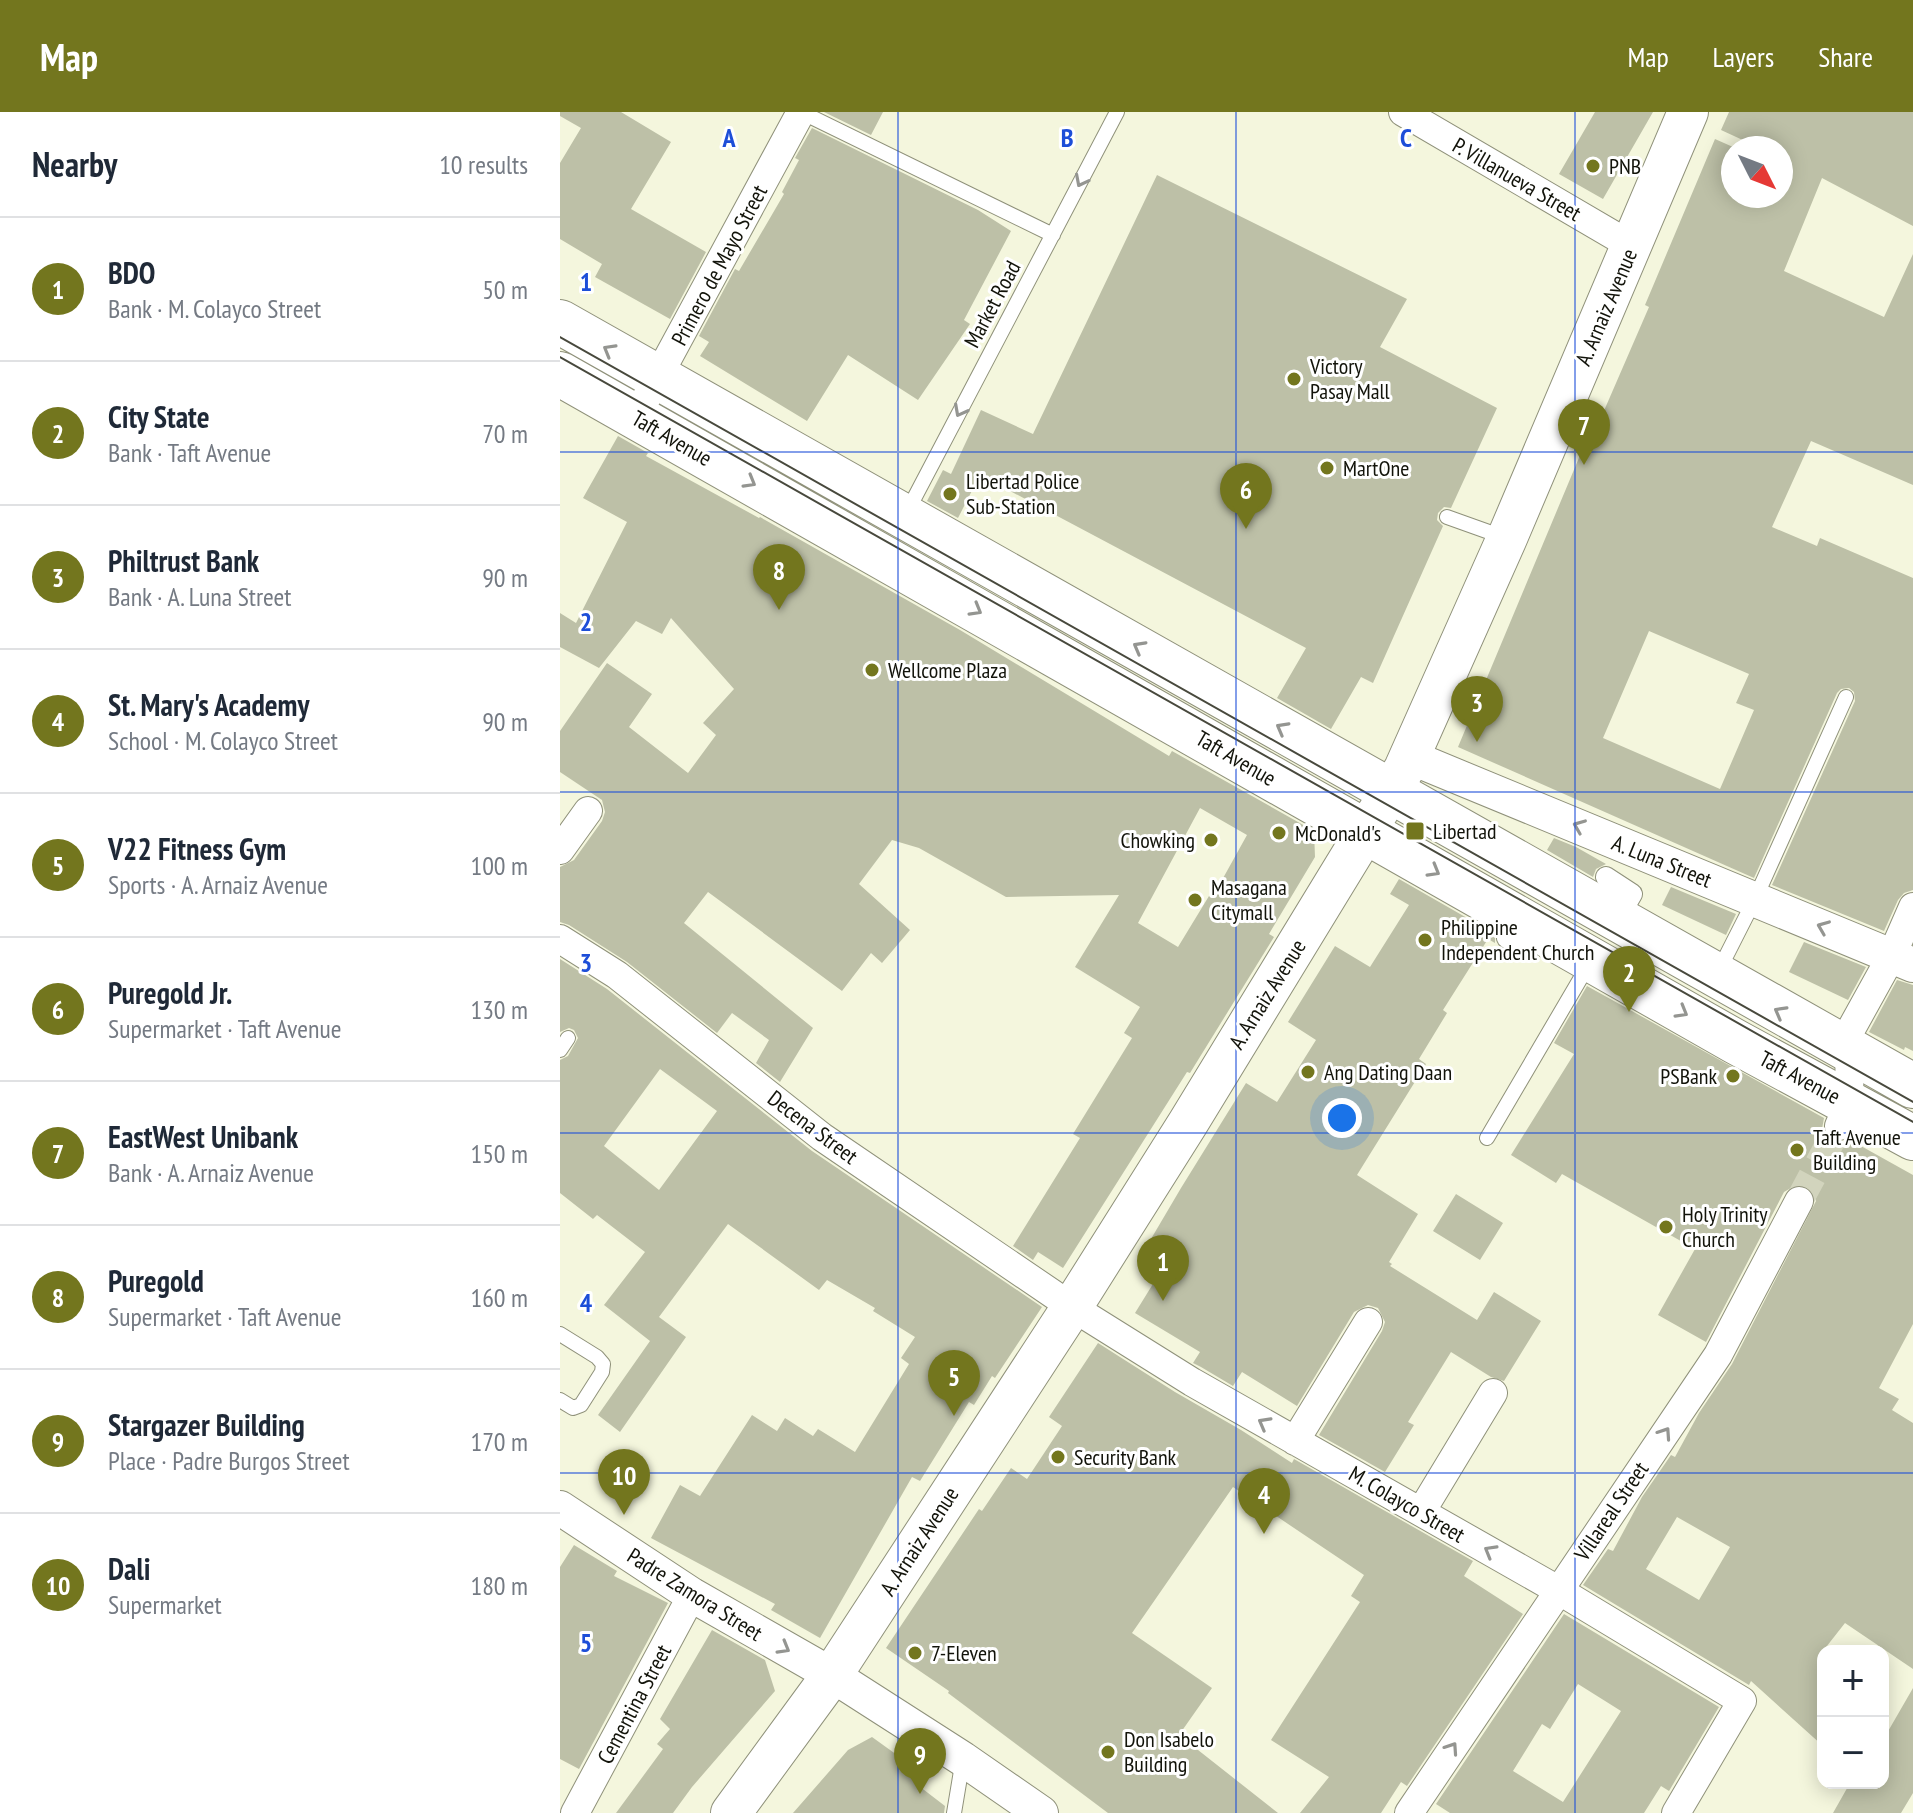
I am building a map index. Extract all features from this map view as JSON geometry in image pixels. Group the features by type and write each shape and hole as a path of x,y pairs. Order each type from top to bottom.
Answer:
{"main road":[{"name":"A. Arnaiz Avenue","path":"731,1813 832,1675 1072,1307 1401,774 1507,538 1688,112"},
{"name":"Taft Avenue","path":"560,322 905,516 1401,774 1617,920 1913,1086"},
{"name":"Taft Avenue","path":"560,374 1366,833 1522,934 1591,960 1844,1115 1913,1138"}],"street":[{"name":"Primero de Mayo Street","path":"636,417 801,112"},
{"name":"P. Villanueva Street","path":"1403,112 1632,246"},
{"name":"A. Luna Street","path":"1401,774 1755,899 1902,960"},
{"path":"560,850 588,811"},
{"path":"1606,877 1632,894 1617,920"},
{"path":"1844,1115 1850,1031 1902,960 1913,907"},
{"name":"Decena Street","path":"560,939 617,975 822,1137 1072,1307"},
{"name":"Villareal Street","path":"1409,1813 1718,1355 1799,1201"},
{"name":"M. Colayco Street","path":"1072,1307 1192,1382 1558,1590 1742,1701 1676,1813"},
{"path":"1295,1441 1368,1322"},
{"path":"1421,1512 1493,1393"},
{"name":"Padre Zamora Street","path":"560,1508 692,1595 832,1675 1041,1813"},
{"name":"Cementina Street","path":"575,1813 692,1595"}],"lane":[{"path":"801,112 1053,235"},
{"name":"Market Road","path":"905,516 1117,112"},
{"path":"1447,517 1507,538"},
{"path":"1716,976 1755,899 1846,697"},
{"path":"1487,1138 1591,960"},
{"path":"560,1334 603,1364 602,1372 581,1405 573,1408 560,1400"},
{"path":"954,1813 963,1759"}],"building":[{"path":"560,112 621,112 671,142 631,209 706,252 670,319 595,277 602,264 560,239 560,163 581,128 560,116"},
{"path":"824,112 883,112 871,135"},
{"path":"1595,112 1653,112 1603,199 1559,174"},
{"path":"1729,112 1913,112 1913,226 1822,178 1784,271 1884,317 1913,254 1913,485 1811,441 1772,527 1817,546 1820,538 1913,578 1913,890 1904,893 1898,900 1884,931 1772,885 1855,701 1854,692 1849,688 1837,693 1754,878 1458,747 1586,441 1590,443 1649,307 1645,305 1715,139 1721,142 1721,208 1793,208 1793,136 1734,136 1721,130","holes":["1649,631 1749,674 1736,703 1754,710 1720,789 1603,738"]},
{"path":"812,128 978,210 1011,231 964,320 970,324 918,400 848,355 807,421 700,356 709,342 699,336 735,269 739,271 784,194 782,192 799,160 795,158"},
{"path":"1157,175 1407,299 1380,347 1497,408 1451,508 1444,507 1438,513 1437,520 1443,526 1373,683 1361,677 1331,729 1277,698 1306,648 980,475 958,518 927,501 943,470 951,474 981,410 1033,434"},
{"path":"618,436 648,453 646,456 960,630 1169,756 1172,751 1314,831 1315,857 1269,934 1274,937 1063,1268 1038,1252 1033,1260 1013,1246 1080,1138 1073,1134 1132,1038 1124,1033 1140,1007 1075,967 1119,895 1006,897 919,848 892,840 859,884 910,930 882,963 871,953 842,991 708,892 684,923 813,1028 780,1082 756,1063 769,1040 732,1013 717,1033 627,962 560,922 560,867 574,860 605,812 602,800 560,772 560,731 607,663 652,694 629,727 688,773 716,735 703,723 734,689 671,618 662,634 636,621 599,668 560,647 560,613 576,623 627,522 583,498","holes":["1200,808 1247,835 1212,898 1209,896 1178,947 1138,923"]},
{"path":"1554,838 1606,864 1596,869 1593,877 1547,850"},
{"path":"1399,879 1495,934 1495,943 1488,939 1443,1010 1447,1013 1419,1059 1426,1064 1357,1175 1418,1214 1389,1262 1392,1264 1390,1266 1477,1320 1494,1292 1541,1321 1504,1381 1491,1377 1451,1352 1408,1422 1414,1425 1385,1472 1319,1435 1382,1331 1385,1322 1378,1308 1368,1305 1354,1312 1297,1406 1242,1372 1233,1386 1193,1363 1200,1352 1135,1313 1169,1258 1148,1244 1181,1188 1246,1083 1277,1102 1316,1040 1288,1022 1335,946 1370,967 1409,905 1390,894"},
{"path":"1671,887 1736,914 1726,935 1662,905"},
{"path":"1804,942 1866,967 1848,1000 1789,972"},
{"path":"560,959 607,989 812,1151 1042,1307 995,1378 992,1376 974,1405 969,1402 920,1481 912,1477 820,1638 771,1610 775,1604 651,1538 680,1485 700,1496 752,1415 777,1431 785,1418 813,1436 818,1429 855,1452 909,1364 901,1358 915,1337 873,1311 875,1308 827,1280 819,1290 728,1224 659,1317 686,1337 620,1432 598,1415 650,1341 604,1305 645,1252 597,1215 593,1219 560,1193 560,1060 568,1056 578,1038 569,1028 560,1032","holes":["660,1069 717,1111 659,1190 604,1146"]},
{"path":"1897,980 1913,985 1913,1051 1905,1047 1904,1050 1869,1032"},
{"path":"1587,986 1824,1118 1822,1129 1832,1141 1842,1143 1853,1135 1852,1141 1913,1175 1913,1324 1879,1388 1899,1399 1892,1410 1913,1423 1913,1669 1889,1653 1889,1645 1878,1645 1845,1623 1828,1645 1817,1645 1817,1741 1751,1681 1749,1685 1583,1585 1608,1549 1613,1551 1642,1497 1671,1455 1675,1457 1699,1413 1732,1364 1816,1201 1813,1191 1798,1184 1784,1192 1706,1342 1658,1315 1695,1249 1562,1174 1556,1183 1511,1155 1574,1054 1554,1043","holes":["1677,1517 1730,1547 1699,1600 1646,1569"]},
{"path":"1456,1194 1503,1223 1480,1260 1433,1231"},
{"path":"1098,1343 1292,1463 1294,1459 1473,1561 1464,1576 1523,1614 1407,1786 1401,1782 1381,1813 1300,1813 1329,1777 1271,1740 1360,1602 1351,1596 1364,1575 1233,1487 1132,1633 1212,1688 1179,1735 1278,1813 1108,1813 949,1691 886,1648 979,1509 982,1511 1011,1468 1027,1479 1062,1426 1049,1417"},
{"path":"574,1545 617,1571 614,1576 668,1603 579,1769 560,1759 560,1567"},
{"path":"1564,1614 1719,1707 1669,1791 1661,1786 1644,1813 1450,1813 1436,1804","holes":["1578,1684 1621,1711 1563,1802 1513,1771 1542,1724 1550,1729"]},
{"path":"712,1630 765,1660 775,1691 673,1813 616,1813 663,1749 657,1744 670,1729 660,1719"},
{"path":"1913,1688 1913,1793 1901,1813 1833,1813 1847,1789 1889,1789 1889,1730"},
{"path":"872,1737 922,1773 915,1783 945,1806 944,1813 793,1813 848,1750"}],"tunnel":[{"path":"1799,1201 1839,1126"}],"tram line":[{"path":"560,337 1913,1102"},
{"path":"560,357 1913,1122"}],"place":[{"name":"PNB","path":"1593,166"},
{"name":"Victory Pasay Mall","path":"1294,379"},
{"name":"EastWest Unibank","path":"1584,465"},
{"name":"MartOne","path":"1327,468"},
{"name":"Libertad Police Sub-Station","path":"950,494"},
{"name":"Puregold Jr.","path":"1246,529"},
{"name":"Puregold","path":"779,610"},
{"name":"Wellcome Plaza","path":"872,670"},
{"name":"Philtrust Bank","path":"1477,742"},
{"name":"Libertad","path":"1415,831"},
{"name":"McDonald's","path":"1279,833"},
{"name":"Chowking","path":"1211,840"},
{"name":"Masagana Citymall","path":"1195,900"},
{"name":"Philippine Independent Church","path":"1425,940"},
{"name":"City State","path":"1629,1012"},
{"name":"Ang Dating Daan","path":"1308,1072"},
{"name":"PSBank","path":"1733,1076"},
{"name":"Taft Avenue Building","path":"1797,1150"},
{"name":"Holy Trinity Church","path":"1666,1227"},
{"name":"BDO","path":"1163,1301"},
{"name":"V22 Fitness Gym","path":"954,1416"},
{"name":"Security Bank","path":"1058,1457"},
{"name":"Dali","path":"624,1515"},
{"name":"St. Mary's Academy","path":"1264,1534"},
{"name":"7-Eleven","path":"915,1653"},
{"name":"Don Isabelo Building","path":"1108,1752"},
{"name":"Stargazer Building","path":"920,1794"}]}
